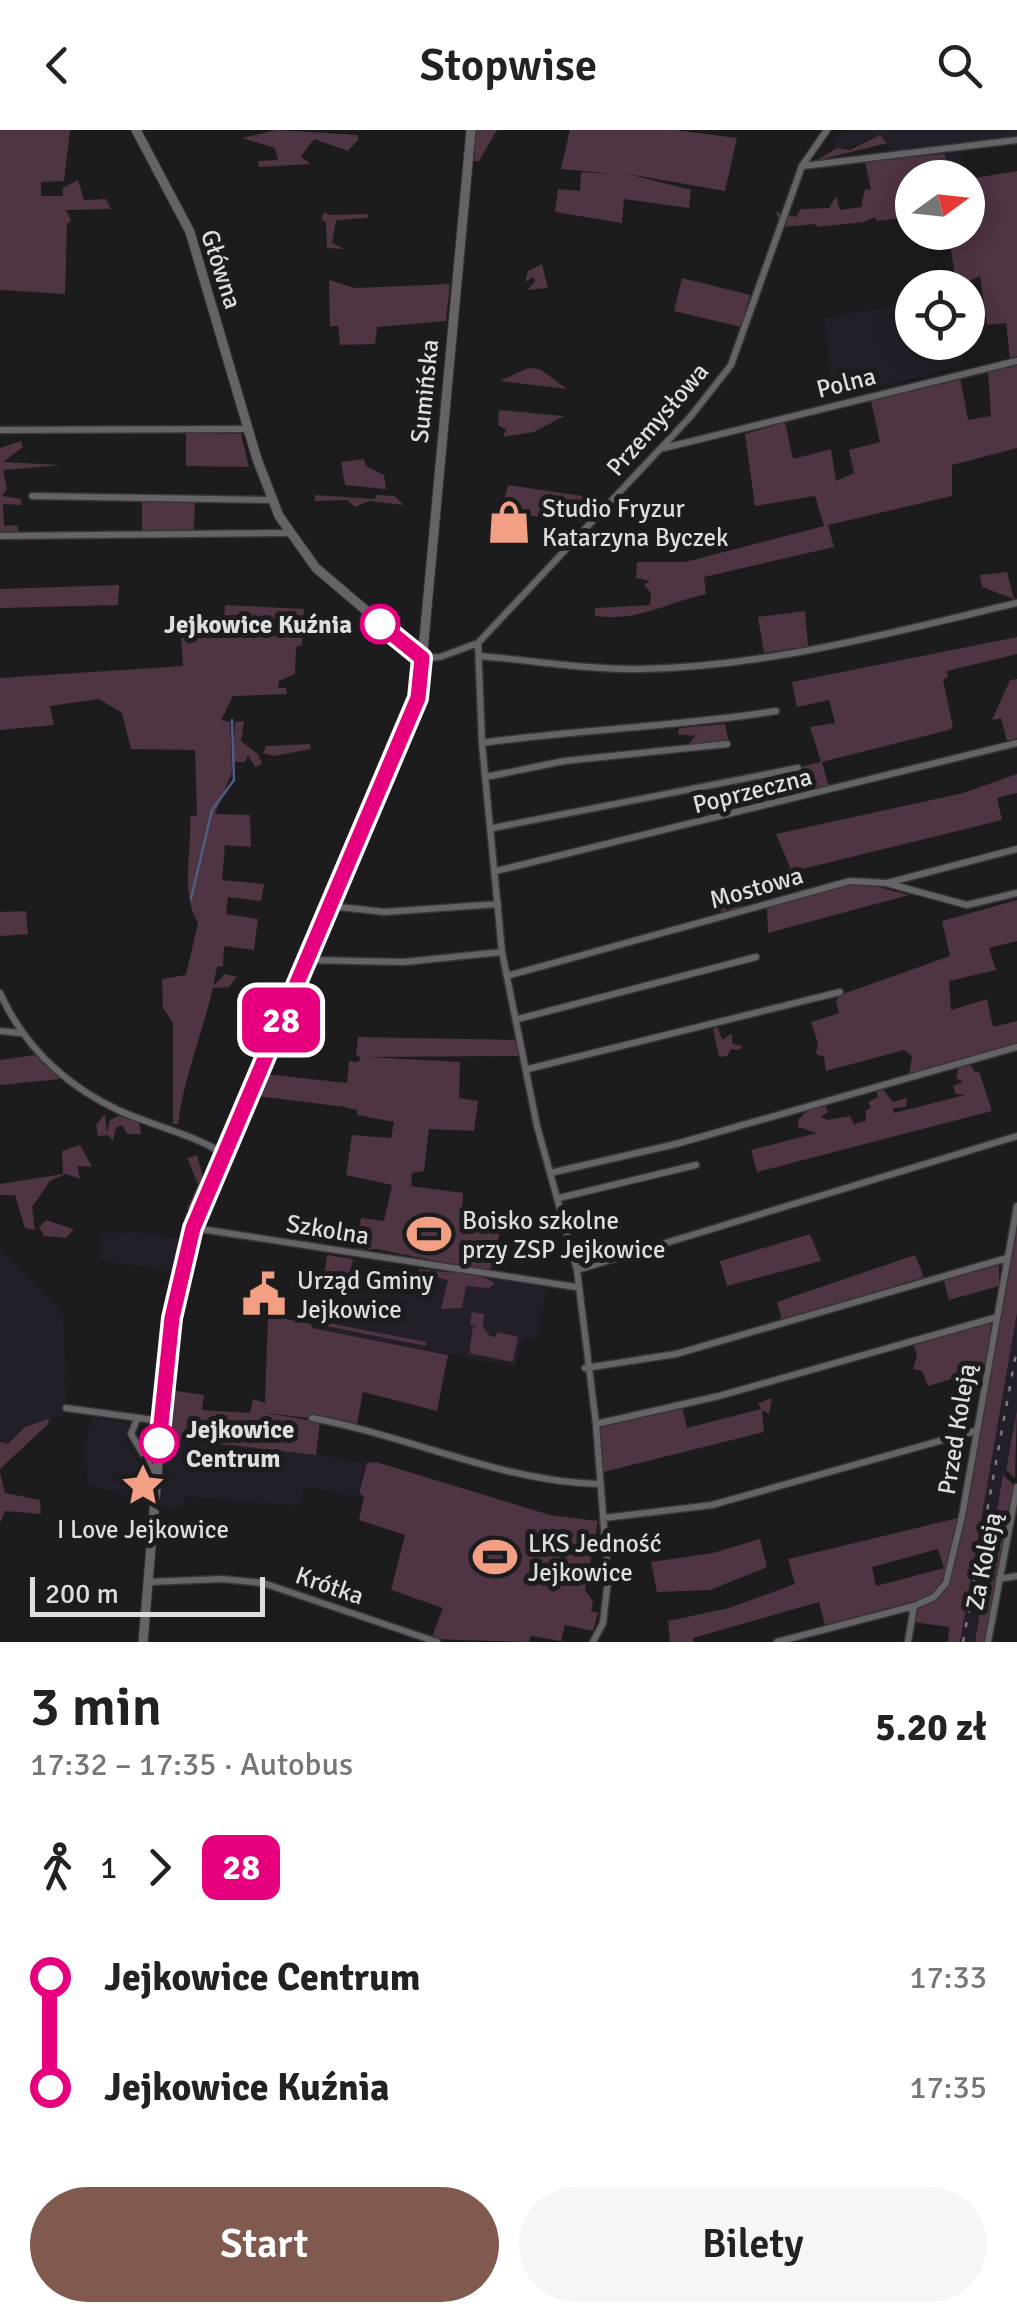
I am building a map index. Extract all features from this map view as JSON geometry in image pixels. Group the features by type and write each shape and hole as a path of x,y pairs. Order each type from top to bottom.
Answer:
{"street":[{"name":"Główna","path":"136,130 190,232 248,429 272,500 288,533 316,568 422,658"},
{"name":"Sumińska","path":"422,658 471,130"},
{"name":"Przemysłowa","path":"422,658 440,657 478,643 661,449 731,365 802,166 827,130"},
{"path":"802,166 1017,140"},
{"name":"Polna","path":"661,449 1017,361"},
{"path":"0,430 248,429"},
{"path":"677,431 686,442"},
{"path":"32,496 272,500"},
{"path":"0,536 288,533"},
{"path":"479,656 637,669 710,664 851,642 1017,602"},
{"path":"478,643 482,744 494,828 502,952 550,1173 560,1198 576,1270 585,1368 596,1424 608,1594 604,1623 593,1642"},
{"path":"143,1642 172,1318 193,1228 412,714 422,658"},
{"path":"482,744 581,730 687,725 776,711"},
{"name":"Poprzeczna","path":"486,777 564,761 727,744"},
{"name":"Poprzeczna","path":"496,871 1017,744"},
{"name":"Poprzeczna","path":"494,828 798,768"},
{"path":"886,883 1017,849"},
{"name":"Mostowa","path":"506,976 850,881 886,883 968,905 1017,893"},
{"path":"330,906 385,912 498,904"},
{"path":"307,960 404,962 502,952"},
{"path":"518,1019 756,958"},
{"path":"528,1068 840,992"},
{"path":"0,993 21,1034 66,1078 92,1096 224,1154"},
{"path":"0,1031 21,1034"},
{"path":"550,1173 676,1144 1017,1047"},
{"path":"576,1270 1017,1136"},
{"path":"560,1198 696,1165"},
{"name":"Przed Koleją","path":"914,1606 934,1597 946,1582 1017,1206"},
{"name":"Szkolna","path":"193,1228 576,1287"},
{"path":"585,1368 676,1354 1007,1258"},
{"path":"596,1424 822,1368 996,1318"},
{"path":"66,1408 161,1421"},
{"path":"312,1418 397,1436 548,1481 600,1484"},
{"path":"138,1419 131,1434 156,1477"},
{"path":"604,1518 712,1506 975,1431"},
{"name":"Za Koleją","path":"988,1642 1017,1487"},
{"path":"999,1579 1017,1576"},
{"name":"Krótka","path":"148,1582 222,1579 263,1584 436,1642"},
{"path":"777,1642 914,1606 908,1642"}],"shaded area":[{"path":"0,130 70,130 64,181 41,182 41,196 63,196 63,188 78,180 84,200 106,199 111,209 66,210 71,220 67,224 65,294 0,290"},
{"path":"277,130 357,135 359,139 348,151 314,139 301,156 310,164 259,167 258,161 278,160 275,148 242,138"},
{"path":"476,130 497,130 479,161 474,161"},
{"path":"570,130 675,130 737,138 725,191 628,174 691,190 689,208 624,199 622,223 555,212 558,189 580,191 581,172 615,174 561,169"},
{"path":"848,130 1017,130 1017,139 891,153 880,135 839,151 833,139"},
{"path":"880,135 887,143 815,161 837,148 850,150"},
{"path":"962,152 963,160 946,160 945,154"},
{"path":"945,154 946,160 895,160 895,219 877,221 875,217 864,222 817,227 781,227 776,212 796,217 801,209 829,208 836,196 840,210 861,207 865,189 871,190 865,161"},
{"path":"1017,171 1017,356 1010,358 1006,323 987,325 985,270 954,270 951,250 985,250 985,176"},
{"path":"325,212 369,214 367,218 336,220 332,243 344,249 327,248 326,223 321,218"},
{"path":"542,264 548,288 527,290 535,282 533,277 525,282 528,271"},
{"path":"682,278 750,295 741,327 674,311"},
{"path":"329,280 355,288 450,284 446,321 377,327 375,344 340,345 338,326 330,326"},
{"path":"895,305 895,360 965,360 965,365 833,398 824,318"},
{"path":"1017,363 1017,448 952,465 952,496 828,525 834,547 704,577 706,594 638,614 595,616 595,608 650,605 651,593 644,585 650,581 636,578 637,562 685,562 824,526 815,496 755,506 745,434 785,422 793,459 831,449 836,481 854,473 849,450 880,442 871,401 960,377 968,420 991,416 988,371"},
{"path":"528,368 540,369 567,389 500,381"},
{"path":"499,410 564,416 534,432 503,437 506,430 498,425"},
{"path":"186,433 241,434 249,467 186,466"},
{"path":"21,441 23,447 3,462 62,465 3,470 7,489 2,496 21,499 21,505 3,504 4,526 17,525 19,532 0,534 0,448"},
{"path":"364,459 366,466 384,475 386,489 345,485 341,462"},
{"path":"508,485 603,499 582,522 501,512"},
{"path":"315,495 375,499 376,495 394,496 404,505 369,501 355,507 347,500 315,501"},
{"path":"142,500 195,500 194,530 142,530"},
{"path":"1007,572 1014,599 982,587 980,575"},
{"path":"119,585 118,605 0,608 0,589"},
{"path":"225,605 304,609 302,645 296,647 295,674 279,681 278,688 286,688 287,694 233,696 221,720 230,722 232,772 215,814 250,815 251,847 225,845 222,880 264,884 261,901 228,897 226,914 258,919 254,950 224,946 223,966 217,967 213,986 225,974 237,977 229,987 213,988 178,1124 173,1124 173,1023 163,1008 162,979 186,975 198,923 188,885 190,817 197,815 195,750 131,749 122,713 99,699 50,706 54,725 0,730 0,678 183,666 181,636 223,638"},
{"path":"805,611 808,646 764,653 758,617"},
{"path":"1017,637 1017,654 947,671 948,677 943,680 953,727 949,730 822,762 830,791 742,813 734,783 821,762 810,727 835,723 829,700 797,707 792,682"},
{"path":"1017,679 1017,738 1007,741 1001,718 992,720 1010,680"},
{"path":"244,721 241,741 258,754 262,764 255,767 248,755 245,762 233,762 235,722"},
{"path":"725,724 729,742 688,746 701,727 694,736 678,734 679,728"},
{"path":"310,744 311,749 274,756 263,753 266,746"},
{"path":"1017,774 1017,793 997,798 1002,820 782,874 790,867 776,834 963,793"},
{"path":"860,882 909,895 768,933 767,907"},
{"path":"738,887 744,909 719,912 715,895"},
{"path":"1017,900 1017,941 989,948 996,970 949,981 951,1010 987,999 993,1027 1017,1021 1017,1043 909,1074 912,1056 904,1050 826,1071 824,1057 816,1054 818,1043 811,1022 839,1013 836,1001 840,995 950,956 942,921"},
{"path":"26,911 28,934 0,936 0,912"},
{"path":"718,1027 722,1040 732,1033 732,1044 742,1046 740,1050 731,1049 727,1056 719,1057 713,1029"},
{"path":"358,1037 518,1040 521,1056 368,1057 460,1062 459,1098 478,1101 474,1131 429,1129 424,1171 412,1173 411,1186 463,1193 462,1217 501,1223 494,1265 487,1271 376,1249 356,1250 361,1218 384,1221 392,1185 346,1175 352,1135 391,1138 394,1122 357,1115 357,1110 345,1107 257,1096 265,1074 347,1083 349,1061 358,1062 361,1057 356,1056"},
{"path":"36,1055 60,1079 0,1085 0,1060"},
{"path":"969,1063 975,1072 979,1071 992,1111 757,1172 751,1150 817,1133 798,1127 798,1120 810,1107 824,1104 828,1112 821,1117 827,1120 850,1116 854,1124 866,1121 866,1111 871,1107 868,1102 878,1097 876,1090 881,1087 893,1102 907,1098 906,1107 893,1108 894,1113 965,1095 956,1094 953,1086 963,1082 956,1078 959,1065"},
{"path":"105,1114 107,1133 110,1120 119,1116 139,1122 141,1134 127,1134 122,1125 116,1128 113,1141 108,1135 98,1136 96,1125"},
{"path":"80,1145 92,1167 77,1166 80,1179 66,1174 50,1181 32,1207 35,1230 25,1228 15,1195 0,1195 0,1184 63,1174 62,1151"},
{"path":"197,1155 205,1184 194,1210 187,1209 198,1184 187,1158"},
{"path":"1017,1219 1017,1313 960,1642 948,1642 949,1627 913,1622 916,1607 937,1600 950,1583"},
{"path":"46,1220 74,1229 66,1238 44,1236 39,1227"},
{"path":"131,1232 181,1238 173,1272 98,1260 100,1234"},
{"path":"810,1234 821,1261 727,1286 720,1261"},
{"path":"0,1247 63,1312 67,1417 57,1416 0,1469"},
{"path":"327,1255 360,1260 360,1266 408,1272 420,1268 547,1287 537,1337 520,1342 516,1367 311,1328 315,1293 281,1283 322,1286"},
{"path":"327,1255 353,1259 345,1294 322,1288"},
{"path":"915,1255 924,1277 782,1320 777,1302"},
{"path":"999,1262 999,1286 949,1300 943,1277"},
{"path":"420,1269 470,1274 495,1283 489,1288 466,1286 462,1308 441,1309 448,1280 417,1273"},
{"path":"472,1312 484,1314 483,1327 490,1336 496,1337 497,1332 518,1337 513,1362 469,1353 473,1327 478,1327 470,1325"},
{"path":"1017,1313 1017,1410 975,1642 960,1642"},
{"path":"268,1315 311,1324 312,1328 448,1355 437,1411 363,1392 357,1424 260,1412 320,1422 316,1455 168,1438 170,1390 204,1395 202,1410 250,1413 253,1399 265,1403"},
{"path":"992,1320 985,1369 928,1386 922,1371 913,1369 917,1356 914,1345"},
{"path":"317,1321 426,1342 426,1346 316,1324"},
{"path":"772,1399 769,1414 762,1410 764,1432 603,1472 598,1427 682,1407 687,1428 761,1409 758,1404"},
{"path":"1017,1410 1015,1478 1006,1470"},
{"path":"91,1416 127,1424 126,1442 149,1481 147,1501 88,1485 85,1455"},
{"path":"49,1419 0,1469 0,1442 8,1444 25,1427"},
{"path":"168,1438 268,1447 367,1463 356,1496 304,1487 301,1506 184,1497 183,1509 161,1509"},
{"name":"LKS Jedność Jejkowice","path":"376,1462 550,1515 598,1521 585,1590 593,1601 591,1611 598,1613 593,1631 565,1625 561,1641 531,1636 529,1642 431,1639 443,1608 391,1590 405,1535 359,1520 364,1497 359,1493 367,1463"},
{"path":"0,1472 5,1493 40,1500 41,1514 5,1511 0,1523"},
{"path":"1003,1475 1015,1486 985,1642 975,1642"},
{"path":"958,1518 948,1568 937,1590 923,1599 825,1625 819,1602 693,1638 693,1642 670,1642 668,1621 729,1608 795,1584 788,1559","holes":["938,1549 944,1568 876,1586 872,1567"]},
{"path":"760,1539 767,1567 710,1590 657,1592 651,1562 713,1553"}],"waterway":[{"path":"191,899 212,810 234,780 232,720"}],"railway":[{"path":"963,1642 1017,1348"}],"bus line":[{"name":"28","path":"159,1443 172,1318 193,1228 418,698 422,658 380,624"}],"place":[{"name":"Studio Fryzur Katarzyna Byczek","path":"509,522"},
{"name":"Jejkowice Kuźnia","path":"380,624"},
{"name":"Boisko szkolne przy ZSP Jejkowice","path":"429,1234"},
{"name":"Urząd Gminy Jejkowice","path":"264,1294"},
{"name":"Jejkowice Centrum","path":"159,1443"},
{"name":"I Love Jejkowice","path":"143,1485"},
{"name":"LKS Jedność Jejkowice","path":"495,1557"}]}
